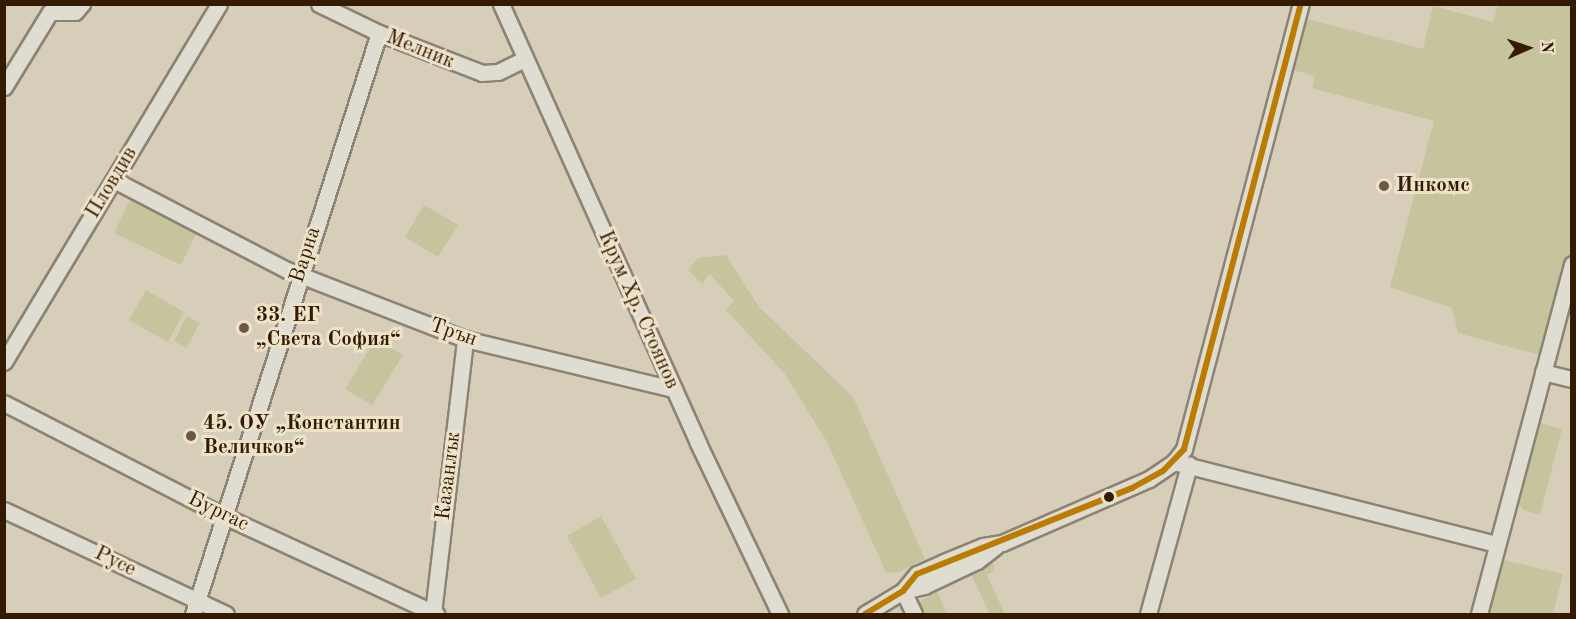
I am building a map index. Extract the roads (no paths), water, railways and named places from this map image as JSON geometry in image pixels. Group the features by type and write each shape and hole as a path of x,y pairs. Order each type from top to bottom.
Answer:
{"street":[{"path":"4,87 50,12 75,12 82,4"},
{"name":"Пловдив","path":"4,362 219,4"},
{"name":"Мелник","path":"319,4 379,33 482,73 498,72 525,59"},
{"name":"Крум Хр. Стоянов","path":"501,4 674,389 780,615"},
{"path":"1148,615 1182,464 1301,4"},
{"name":"Варна","path":"195,608 299,275 379,33"},
{"name":"Трън","path":"114,180 299,275 465,339 674,389"},
{"path":"1479,615 1572,264"},
{"name":"Казанлък","path":"434,614 465,339"},
{"path":"1544,372 1572,379"},
{"name":"Бургас","path":"4,403 224,516 434,614"},
{"path":"865,615 903,591 917,574 983,546 996,546 1182,464 1496,544"},
{"name":"Русе","path":"4,510 195,608 226,615"},
{"path":"903,591 914,615"}],"place":[{"name":"Инкомс","path":"1384,186"},
{"name":"33. ЕГ „Света София“","path":"244,328"},
{"name":"45. ОУ „Константин Величков“","path":"191,436"}]}
